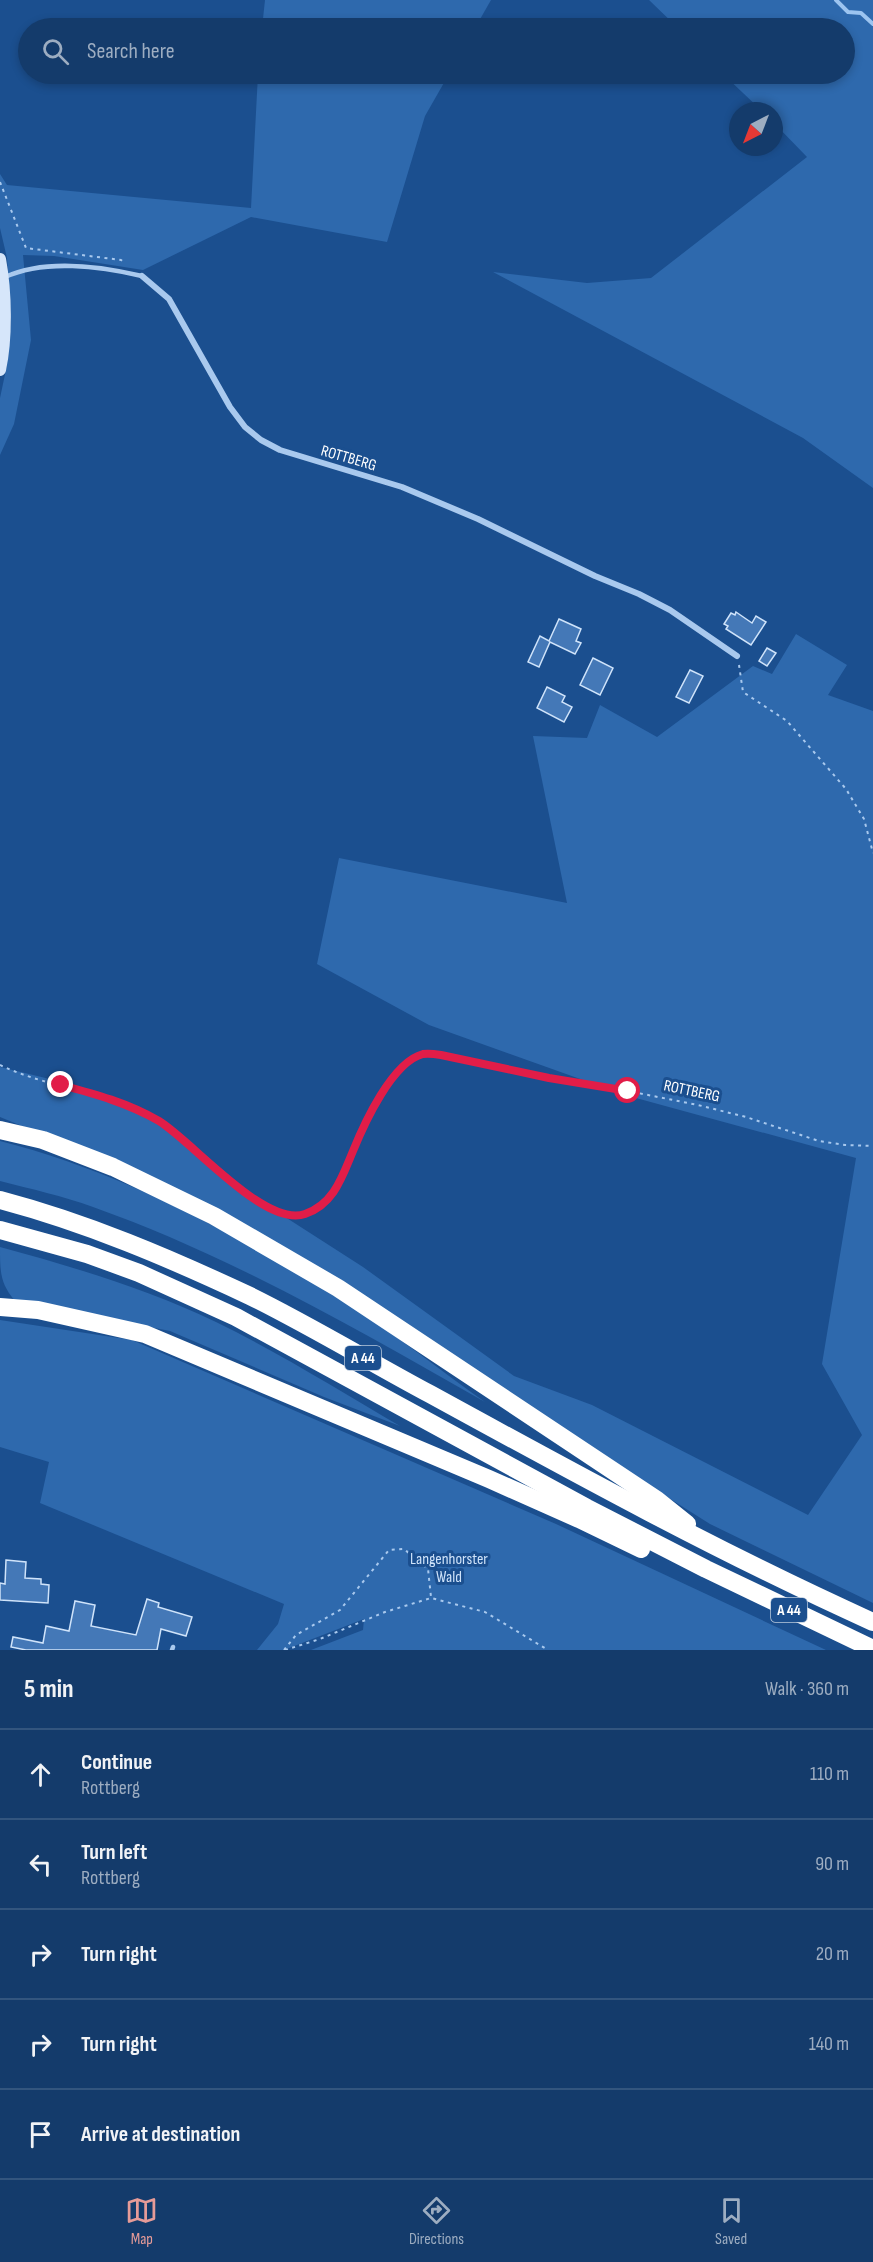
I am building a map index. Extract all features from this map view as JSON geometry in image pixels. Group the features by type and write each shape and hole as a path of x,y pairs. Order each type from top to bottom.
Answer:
{"highway":[{"path":"0,1130 44,1140 164,1190 214,1216 338,1288 657,1500 714,1546"},
{"name":"A 44","path":"0,1200 50,1213 99,1231 252,1297 600,1487 714,1546 873,1622"},
{"name":"A 44","path":"0,1230 87,1254 128,1269 236,1317 587,1508 706,1569 873,1648"},
{"path":"0,1307 38,1310 145,1334 489,1479 640,1549 706,1569"}],"main road":[{"path":"0,259 3,355 0,370"}],"street":[{"name":"ROTTBERG","path":"142,276 169,299 230,407 245,427 261,440 280,450 402,487 478,519 670,610 737,656"}],"lane":[{"name":"ROTTBERG","path":"2,281 19,270 66,267 110,268 142,276"}],"path":[{"path":"0,182 26,248 121,260 142,276"},
{"path":"737,656 743,692 787,721 846,789 864,819 873,853"},
{"name":"ROTTBERG","path":"0,1065 26,1076 110,1099 145,1114 186,1141 249,1195 275,1212 288,1215 303,1215 315,1209 332,1194 345,1173 378,1099 394,1077 413,1059 423,1054 432,1053 549,1078 698,1105 746,1117 819,1141 873,1146"},
{"path":"284,1650 296,1635 340,1610 389,1550 404,1549 428,1569 431,1598"},
{"path":"284,1650 320,1639 385,1612 431,1598 485,1612 548,1650"}],"green space":[{"path":"265,0 491,0 481,18 263,18"},
{"path":"649,0 873,0 873,488 803,438 493,272 587,283 651,278 807,157 783,132 783,102 753,102 734,84 855,84 855,18 668,18"},
{"path":"257,84 443,84 425,116 387,242 251,217 143,270 54,256 23,255 31,340 14,424 0,455 0,398 7,365 11,319 7,258 0,228 0,174 7,185 251,208"},
{"path":"796,634 847,665 828,695 873,711 873,1603 710,1524 167,1186 0,1117 0,1067 62,1082 126,1103 164,1123 201,1151 251,1195 363,1267 514,1376 592,1405 808,1515 862,1435 822,1364 856,1158 625,1095 429,1025 317,964 339,858 567,903 533,736 587,738 600,705 657,737 753,666 772,674"},
{"path":"0,1141 47,1154 138,1189 226,1232 369,1318 485,1402 293,1296 195,1248 82,1203 0,1181"},
{"path":"0,1247 110,1280 190,1310 263,1346 400,1426 324,1397 170,1331 15,1301 2,1277"},
{"name":"Langenhorster Wald","path":"0,1320 132,1340 556,1524 826,1650 311,1650 363,1630 364,1619 284,1650 257,1650 278,1624 284,1604 40,1503 49,1462 0,1447"}],"building":[{"path":"736,612 752,623 756,616 766,622 751,645 726,629 728,626 724,624 731,613 735,615"},
{"path":"559,619 581,629 576,641 581,643 575,654 550,642 539,667 528,662 540,636 549,641"},
{"path":"767,648 776,653 767,666 759,661"},
{"path":"593,658 613,668 600,695 580,685"},
{"path":"690,670 703,676 689,703 676,697"},
{"path":"547,687 565,696 562,702 572,707 564,722 537,708"},
{"path":"6,1560 26,1562 25,1578 41,1579 41,1584 49,1585 48,1603 0,1600 0,1583 5,1584"},
{"path":"147,1599 159,1603 158,1607 192,1617 186,1636 161,1629 157,1650 26,1650 11,1647 13,1637 43,1643 46,1626 69,1631 75,1601 95,1605 91,1626 136,1635"}],"waterway":[{"path":"836,0 848,12 861,13 873,24"}],"route":[{"path":"61,1085 128,1105 162,1123 259,1202 275,1212 295,1216 315,1209 332,1194 345,1173 378,1099 403,1068 423,1054 432,1053 549,1078 628,1091"}]}
